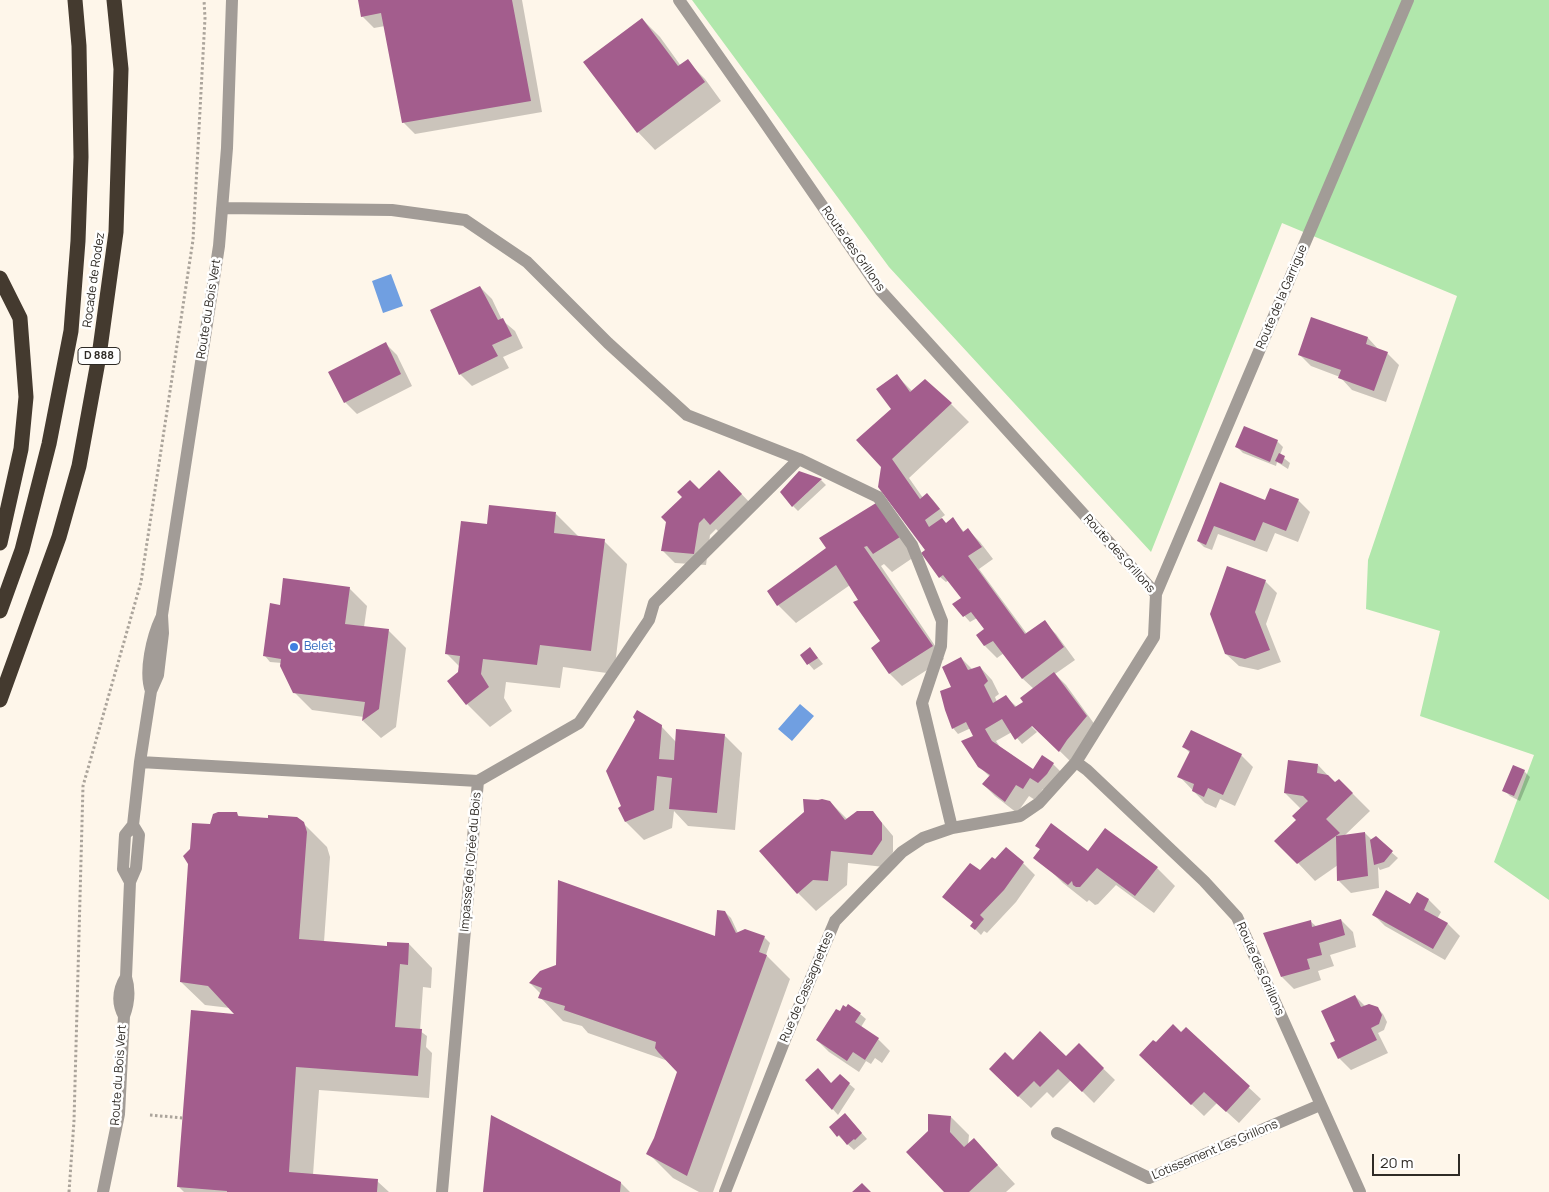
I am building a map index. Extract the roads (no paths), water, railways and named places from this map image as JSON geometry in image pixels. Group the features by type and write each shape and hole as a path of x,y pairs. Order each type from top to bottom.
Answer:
{"highway":[{"name":"Rocade de Rodez","path":"0,611 22,550 46,453 71,331 82,157 79,46 75,0"},
{"name":"Rocade de Rodez","path":"0,700 59,537 79,466 99,356 116,232 121,69 114,0"},
{"path":"0,278 20,318 26,396 21,449 11,501 0,543"}],"street":[{"name":"Route du Bois Vert","path":"103,1192 119,1114 124,1016 119,1007 120,986 126,977 130,882 123,869 125,836 133,825 151,691 147,681 154,632 162,615 219,246 227,148 232,0"},
{"name":"Route des Grillons","path":"679,0 760,114 881,291 1156,594 1154,637 1076,762 1204,881 1237,918 1360,1192"},
{"name":"Route de la Garrigue","path":"1156,594 1408,0"},
{"path":"222,208 392,210 465,220 526,262 608,343 687,415 799,459 878,497 912,545 942,621 941,646 922,703 952,828"},
{"path":"478,781 579,723 649,620 654,603 799,459"},
{"name":"Impasse de l'Orée du Bois","path":"140,762 478,781 442,1192"},
{"name":"Rue de Cassagnettes","path":"725,1192 784,1042 835,921 902,852 924,838 952,828 1020,816 1039,803 1076,762"},
{"name":"Lotissement Les Grillons","path":"1057,1133 1148,1178 1320,1106"}],"water":[{"path":"391,274 403,306 383,313 372,281"},
{"path":"800,704 814,716 792,741 778,729"}],"place":[{"name":"Belet","path":"294,647"}]}
